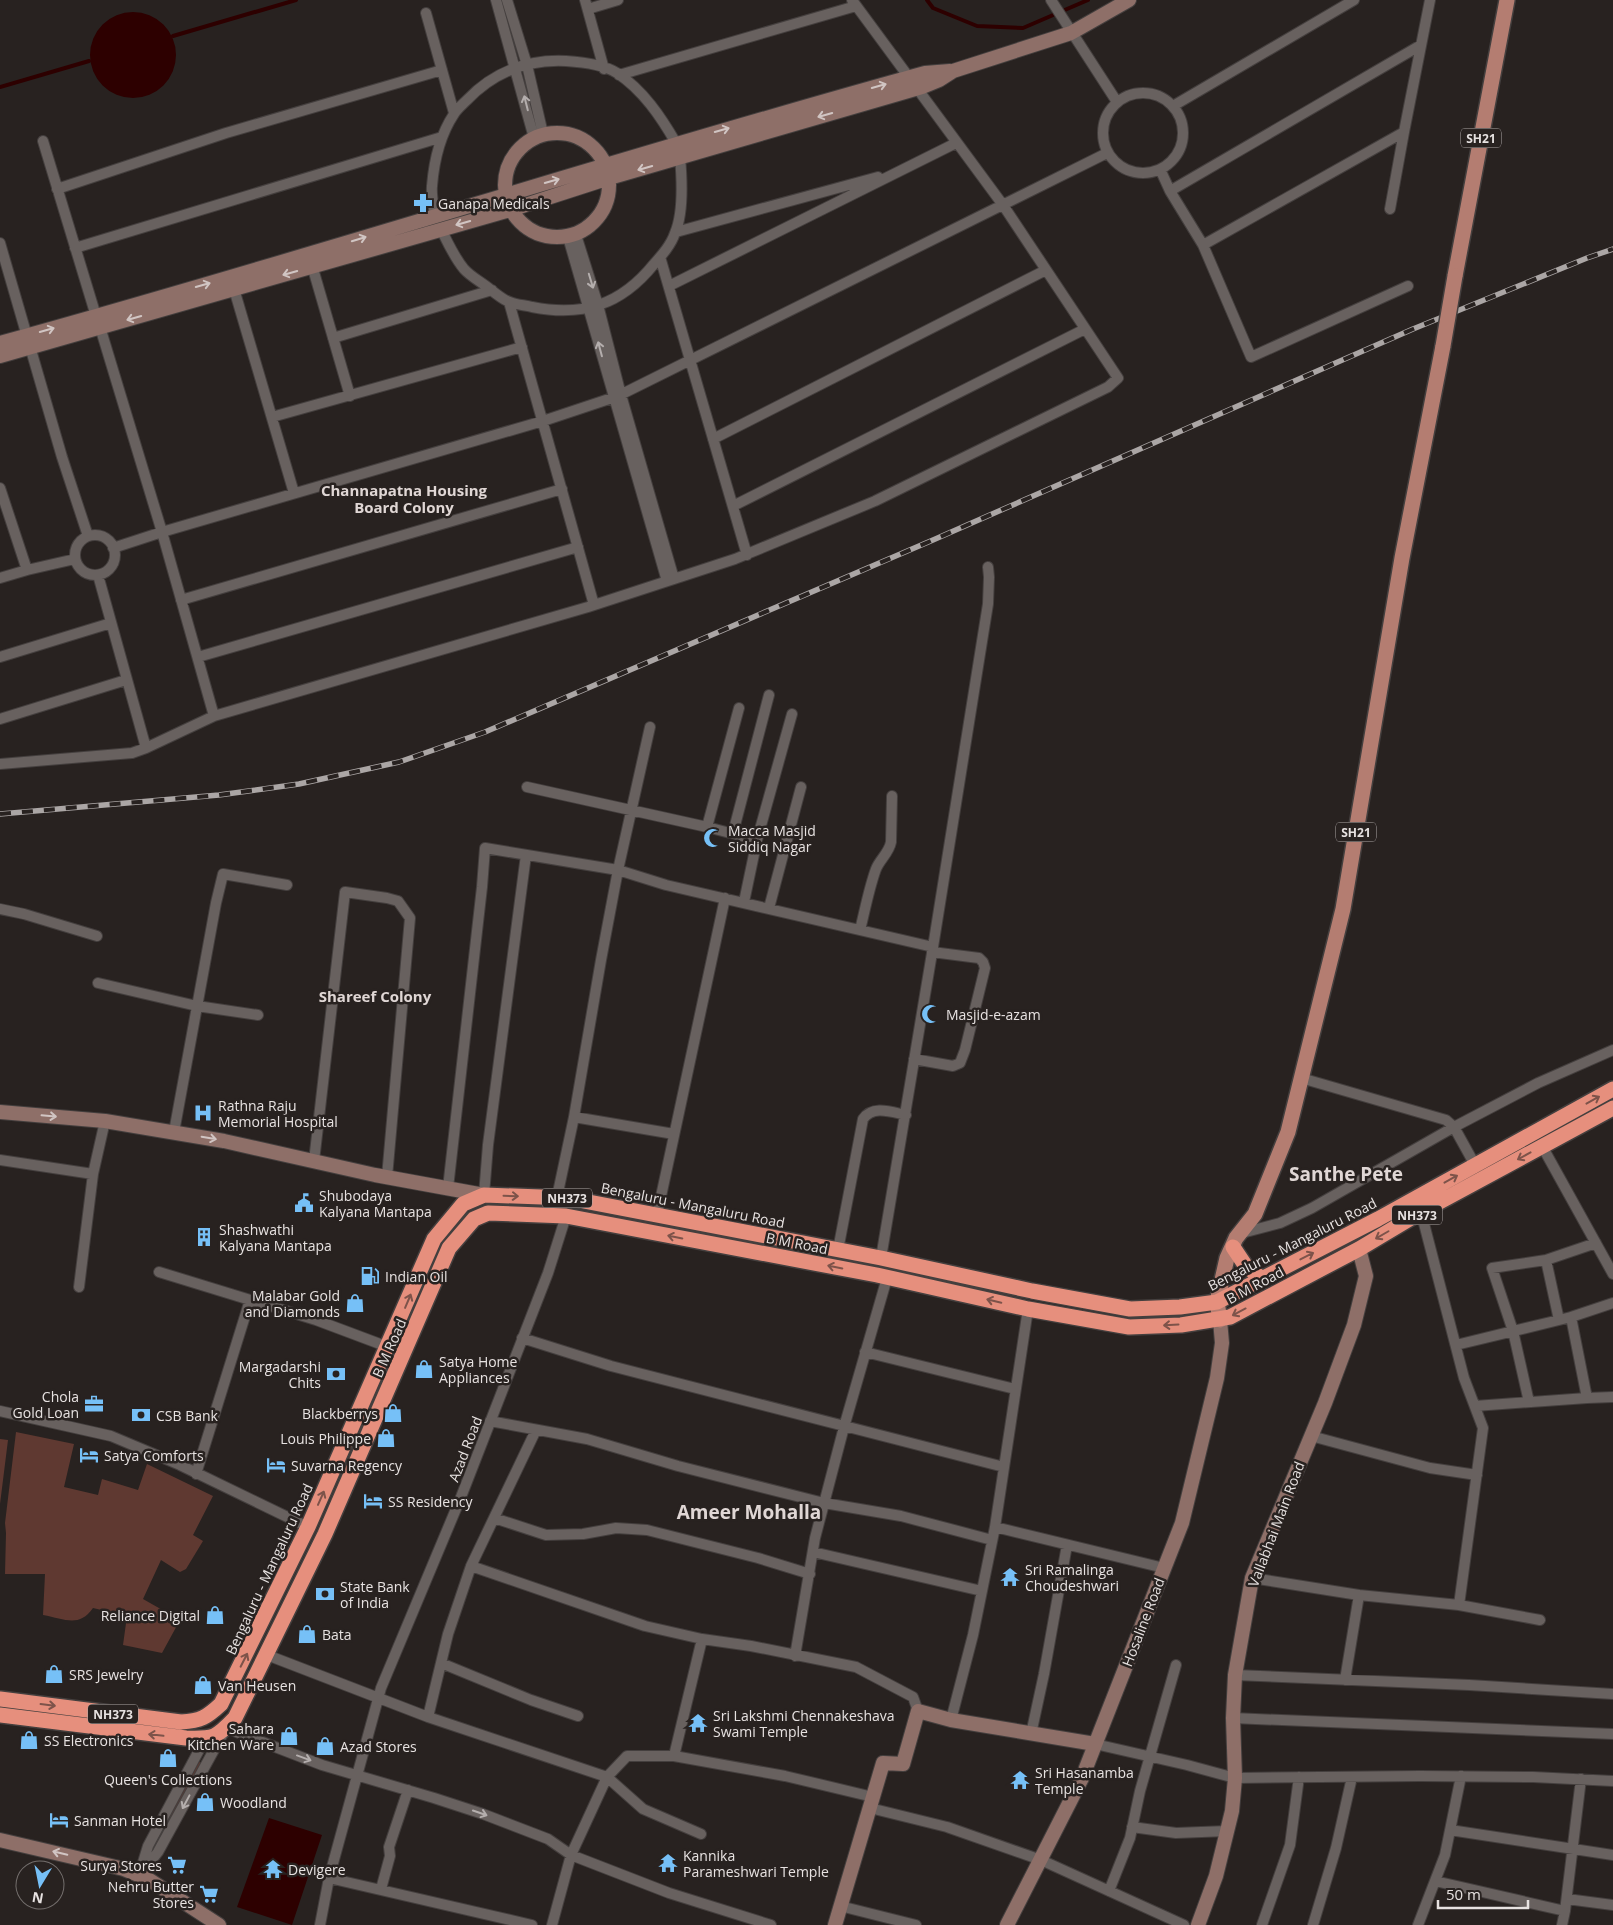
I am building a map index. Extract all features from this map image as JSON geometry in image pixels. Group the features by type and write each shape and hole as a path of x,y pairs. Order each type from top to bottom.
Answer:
{"highway":[{"name":"Bengaluru - Mangaluru Road","path":"210,1714 221,1704 308,1527 434,1239 462,1204 484,1195 568,1198 881,1258 1032,1291 1130,1309 1180,1307 1217,1302 1378,1219 1613,1089"},
{"name":"B M Road","path":"230,1723 267,1655 325,1534 449,1248 474,1219 488,1213 566,1216 887,1278 1028,1309 1129,1327 1181,1325 1230,1317 1359,1249 1421,1212 1613,1108"},
{"path":"1233,1247 1245,1265 1262,1279"},
{"path":"420,1271 437,1278"},
{"path":"1028,1309 1032,1291"},
{"name":"NH373","path":"0,1699 181,1722 198,1721 210,1714"},
{"name":"NH373","path":"0,1714 149,1734 205,1739"},
{"path":"205,1739 219,1734 230,1723 210,1714"}],"main road":[{"name":"SH21","path":"1217,1302 1228,1258 1236,1238 1242,1233 1255,1214 1288,1132 1343,909 1402,558 1506,0"},
{"name":"Hosaline Road","path":"1217,1302 1220,1320"}],"street":[{"path":"496,0 539,136"},
{"path":"507,0 527,64 539,136"},
{"path":"604,69 586,5 618,0"},
{"path":"1051,0 1117,102"},
{"path":"438,223 505,195 680,157 912,83 925,73 953,71 1069,29 1129,0"},
{"path":"1173,106 1354,0"},
{"path":"1390,209 1430,0"},
{"path":"0,764 132,753 214,716 594,605 747,554 875,501 1108,387 1118,378 1003,206 854,3 619,75"},
{"path":"426,13 454,113"},
{"path":"1170,191 1421,45"},
{"path":"676,143 662,118 619,75 588,63 556,60 527,64 500,74 478,88 454,113 442,137 435,162 431,188 438,223 450,247 465,270 508,302 552,311 574,310 594,306 614,299 633,286 660,257 676,232 682,178 680,157"},
{"path":"57,189 226,133 442,70"},
{"path":"0,356 28,342 438,223 510,210 676,143 912,83"},
{"path":"1140,93 1164,98 1173,106 1180,117 1183,129 1182,141 1178,152 1170,162 1160,169 1149,173 1136,173 1125,169 1107,153 1102,131 1104,120 1109,110 1117,102 1128,96 1140,93"},
{"path":"1203,245 1404,132"},
{"path":"558,133 573,135 587,142 598,152 608,172 608,201 603,212 587,229 572,236 554,238 529,230 518,221 510,210 505,195 505,178 510,161 520,148 539,136 558,133"},
{"path":"75,248 442,137"},
{"path":"43,141 162,532 214,716"},
{"path":"669,286 956,143"},
{"path":"113,548 618,396 1107,153"},
{"path":"1160,169 1170,191 1203,245 1251,357 1408,286"},
{"path":"676,232 900,171"},
{"path":"572,236 594,306 670,580"},
{"path":"0,243 62,457 88,536"},
{"path":"660,257 747,554"},
{"path":"98,322 234,289 310,260"},
{"path":"310,260 350,396"},
{"path":"713,439 1046,270"},
{"path":"234,289 294,493"},
{"path":"333,338 492,290"},
{"path":"508,302 594,605"},
{"path":"733,506 1085,329"},
{"path":"0,343 28,342"},
{"path":"272,417 522,347"},
{"path":"0,488 27,570"},
{"path":"181,600 562,488"},
{"path":"88,536 100,536 110,542 113,548 115,554 112,565 108,570 98,575 92,575 81,570 75,559 74,553 79,542 88,536"},
{"path":"198,657 578,547"},
{"path":"0,578 75,559"},
{"path":"881,1258 906,1115 988,604 988,567"},
{"path":"98,575 146,748"},
{"path":"0,657 111,623"},
{"path":"0,719 126,680"},
{"path":"733,833 769,695"},
{"path":"707,826 739,708"},
{"path":"744,902 757,840 792,714"},
{"path":"557,1198 574,1117 618,870 650,728"},
{"path":"769,908 801,787"},
{"path":"527,788 707,826 757,840"},
{"path":"860,930 875,872 890,848 892,796"},
{"path":"448,1188 485,848 618,870 666,884 860,930 932,950 979,958 984,962 984,968 965,1050 960,1063 954,1066 914,1059"},
{"path":"0,1112 105,1121 174,1132 224,1141 387,1177 484,1195 488,1145 526,855"},
{"path":"174,1132 216,902 223,874 287,885"},
{"path":"314,1161 345,892 387,898 398,901 410,918 387,1177"},
{"path":"657,1215 725,898"},
{"path":"0,909 24,914 98,936"},
{"path":"98,983 197,1006 258,1015"},
{"path":"1242,1233 1280,1223 1312,1208 1454,1127 1538,1083 1613,1050"},
{"path":"1300,1078 1446,1120 1454,1127 1475,1165"},
{"path":"838,1250 863,1119 876,1110 906,1115"},
{"path":"574,1117 674,1134"},
{"path":"79,1287 92,1174 105,1121"},
{"path":"1542,1146 1613,1274"},
{"path":"0,1160 92,1174"},
{"path":"1421,1212 1464,1378 1483,1428 1459,1605"},
{"name":"Azad Road","path":"320,1925 329,1878 381,1688 461,1497 548,1273 566,1216"},
{"path":"1529,1402 1513,1331 1492,1268 1546,1260 1596,1243"},
{"name":"Vallabhai Main Road","path":"1198,1925 1216,1876 1232,1811 1235,1778 1235,1675 1252,1578 1311,1436 1354,1325 1366,1276 1359,1249"},
{"path":"1546,1260 1558,1320"},
{"path":"159,1272 316,1320 388,1347"},
{"path":"795,1656 813,1552 824,1503 887,1278"},
{"path":"196,1474 250,1300"},
{"path":"1456,1346 1571,1318 1613,1303"},
{"path":"950,1720 973,1636 995,1527 1028,1309"},
{"path":"1571,1318 1587,1398"},
{"name":"Hosaline Road","path":"1008,1925 1082,1778 1182,1523 1217,1378 1222,1343 1220,1320"},
{"path":"522,1338 611,1366 1004,1467"},
{"path":"865,1352 1015,1389"},
{"path":"1475,1406 1613,1397"},
{"path":"0,1410 111,1436 180,1465 308,1527"},
{"path":"490,1421 587,1439 678,1466 824,1503 901,1516 992,1540"},
{"path":"428,1717 448,1634 471,1566 536,1430"},
{"path":"1311,1436 1430,1468 1477,1475"},
{"path":"494,1518 546,1535 583,1534 616,1528 646,1530 758,1558 810,1574"},
{"path":"995,1527 1164,1568"},
{"path":"1031,1734 1068,1546"},
{"path":"813,1552 982,1591"},
{"path":"471,1566 645,1626 702,1639 856,1667 913,1697 918,1712 903,1764 883,1763 835,1925"},
{"path":"1252,1578 1359,1595 1459,1605 1540,1620"},
{"path":"1345,1680 1359,1595"},
{"path":"674,1756 702,1639"},
{"path":"267,1655 428,1717 607,1777 642,1809 701,1834"},
{"path":"441,1663 531,1700 578,1716"},
{"path":"1109,1891 1130,1838 1150,1757 1176,1666"},
{"path":"1235,1675 1613,1694"},
{"path":"918,1712 950,1720 1095,1744 1235,1778 1461,1776 1613,1781"},
{"path":"1234,1718 1613,1734"},
{"path":"140,1875 158,1852 230,1723 287,1752 357,1776 483,1814 548,1840 571,1855 669,1893 771,1925"},
{"path":"140,1875 148,1846 205,1739"},
{"path":"552,1925 571,1855 607,1777 627,1756 674,1756 784,1776 872,1802 1041,1860 1184,1925"},
{"path":"1418,1925 1445,1855 1461,1776"},
{"path":"1262,1925 1290,1845 1299,1777"},
{"path":"1312,1925 1336,1848 1352,1777"},
{"path":"1562,1925 1566,1911 1581,1779"},
{"path":"381,1889 390,1856 389,1847 408,1790"},
{"path":"1132,1827 1176,1833 1227,1831"},
{"path":"1450,1830 1613,1855"},
{"path":"0,1840 124,1869 140,1875 219,1925"},
{"path":"329,1878 532,1925"},
{"path":"1435,1881 1566,1911"},
{"path":"1567,1898 1613,1905"},
{"path":"840,1906 916,1925"}],"shaded area":[{"path":"125,12 141,12 150,15 164,24 173,38 176,55 173,72 164,86 150,95 141,98 125,98 109,91 97,79 90,63 90,47 97,31 109,19"},
{"path":"16,1432 74,1444 64,1487 98,1495 102,1479 138,1490 147,1464 213,1496 193,1535 203,1541 186,1569 180,1572 161,1560 143,1599 180,1620 162,1653 123,1645 127,1616 93,1608 88,1614 77,1620 65,1620 43,1615 45,1574 5,1574 5,1523"},
{"path":"0,1439 8,1440 0,1504"},
{"path":"199,1762 202,1763 157,1847 154,1845"},
{"path":"269,1818 322,1835 292,1925 237,1907"}],"waterway":[{"path":"173,36 296,0"},
{"path":"927,0 933,8 977,26 1023,28 1088,0"},
{"path":"0,87 89,61"}],"railway":[{"path":"0,814 219,795 299,784 399,762 485,732 933,540 1413,329 1613,249"}],"place":[{"name":"Ganapa Medicals","path":"423,203"},
{"name":"Macca Masjid Siddiq Nagar","path":"713,838"},
{"name":"Masjid-e-azam","path":"931,1014"},
{"name":"Rathna Raju Memorial Hospital","path":"203,1113"},
{"name":"Shubodaya Kalyana Mantapa","path":"304,1203"},
{"name":"Shashwathi Kalyana Mantapa","path":"204,1237"},
{"name":"Indian Oil","path":"370,1276"},
{"name":"Malabar Gold and Diamonds","path":"355,1303"},
{"name":"Satya Home Appliances","path":"424,1369"},
{"name":"Margadarshi Chits","path":"336,1374"},
{"name":"Chola Gold Loan","path":"94,1404"},
{"name":"Blackberrys","path":"393,1413"},
{"name":"CSB Bank","path":"141,1415"},
{"name":"Louis Philippe","path":"386,1438"},
{"name":"Satya Comforts","path":"89,1455"},
{"name":"Suvarna Regency","path":"276,1465"},
{"name":"SS Residency","path":"373,1501"},
{"name":"Sri Ramalinga Choudeshwari","path":"1010,1577"},
{"name":"State Bank of India","path":"325,1594"},
{"name":"Reliance Digital","path":"215,1615"},
{"name":"Bata","path":"307,1634"},
{"name":"SRS Jewelry","path":"54,1674"},
{"name":"Van Heusen","path":"203,1685"},
{"name":"Sri Lakshmi Chennakeshava Swami Temple","path":"698,1723"},
{"name":"Sahara Kitchen Ware","path":"289,1736"},
{"name":"SS Electronics","path":"29,1740"},
{"name":"Azad Stores","path":"325,1746"},
{"name":"Queen's Collections","path":"168,1758"},
{"name":"Sri Hasanamba Temple","path":"1020,1780"},
{"name":"Woodland","path":"205,1802"},
{"name":"Sanman Hotel","path":"59,1820"},
{"name":"Kannika Parameshwari Temple","path":"668,1863"},
{"name":"Surya Stores","path":"177,1865"},
{"name":"Devigere","path":"273,1869"},
{"name":"Nehru Butter Stores","path":"209,1894"}],"district":[{"name":"Channapatna Housing Board Colony","path":"404,498"},
{"name":"Shareef Colony","path":"375,996"},
{"name":"Santhe Pete","path":"1346,1174"},
{"name":"Ameer Mohalla","path":"749,1512"}]}
